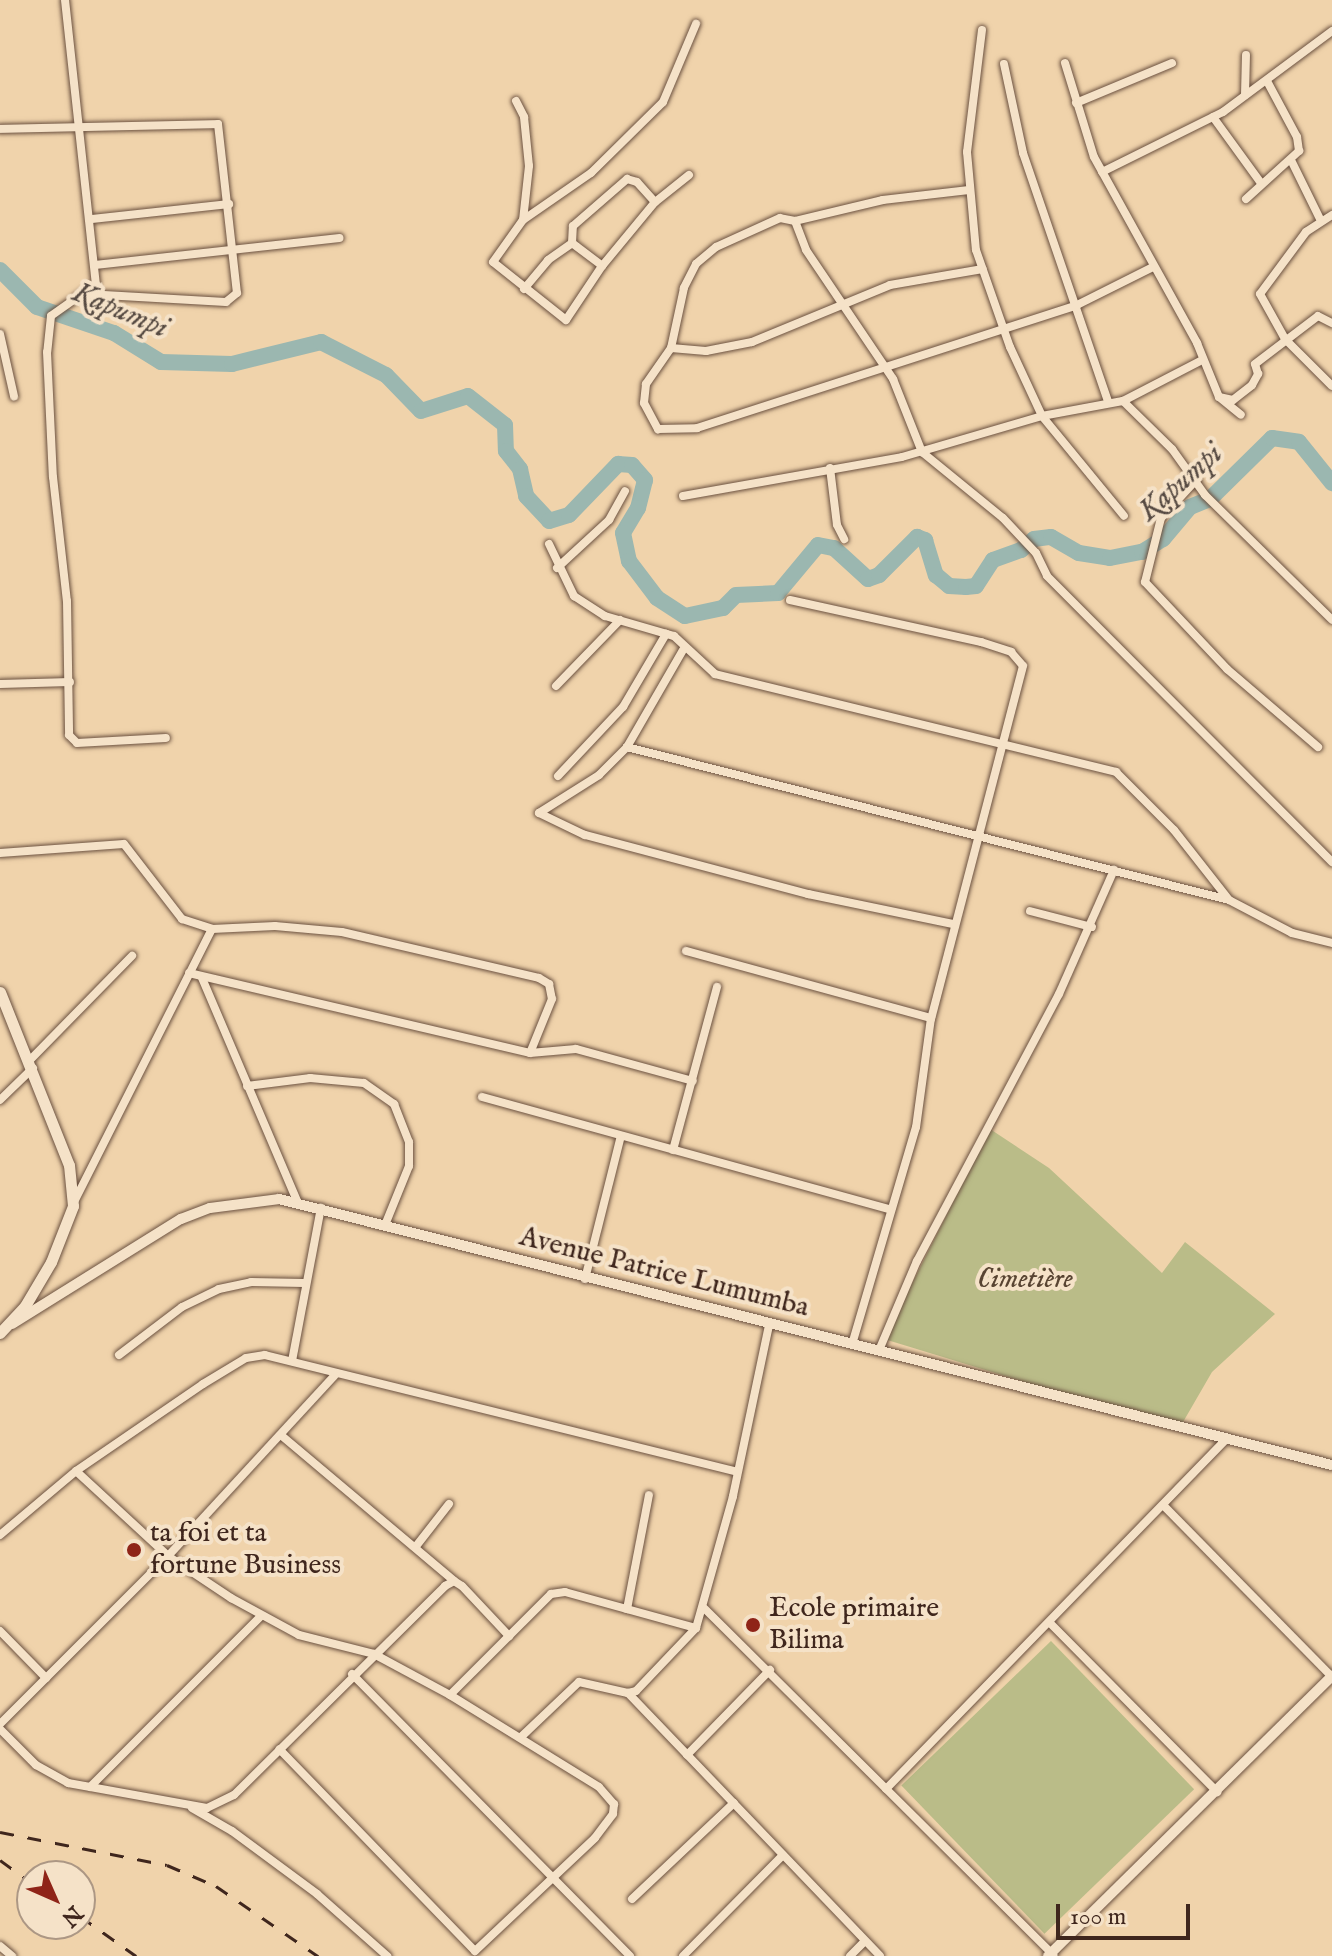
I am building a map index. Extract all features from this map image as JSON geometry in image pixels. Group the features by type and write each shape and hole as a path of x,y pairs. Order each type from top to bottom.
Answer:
{"main road":[{"path":"0,992 32,1064 69,1165 73,1206 63,1241 5,1329"}],"street":[{"path":"65,0 92,219 96,284 51,316 47,352 70,682 69,735 77,743 166,738"},
{"path":"689,175 655,202 602,266 566,320 493,262 523,220 591,173 663,102 696,24"},
{"path":"982,30 970,107 969,190 983,269 1003,327 1042,416 1124,516"},
{"path":"1102,172 1213,117 1268,83 1332,31"},
{"path":"1245,95 1246,55"},
{"path":"1065,63 1076,103 1102,172 1219,397 1241,415"},
{"path":"1076,103 1172,63"},
{"path":"1004,64 1023,153 1108,401"},
{"path":"1246,199 1261,183 1292,162 1299,151 1297,137 1268,83"},
{"path":"516,101 524,117 529,166 523,220"},
{"path":"1213,117 1261,183"},
{"path":"0,129 81,130 218,124 237,293 226,302 86,294"},
{"path":"1292,162 1320,219"},
{"path":"572,243 573,226 627,179 637,182 655,202"},
{"path":"969,190 883,200 795,221 780,218 753,228 696,264 684,288 671,348 654,366 643,394 658,429 697,428 1077,305 1151,268"},
{"path":"92,219 229,204"},
{"path":"1332,215 1320,219 1260,294 1285,339 1332,386"},
{"path":"795,221 806,250 885,365 909,410 922,452 953,472 1017,533 1036,553 1047,576 1332,862"},
{"path":"95,265 340,238"},
{"path":"524,289 548,260 572,243"},
{"path":"572,243 602,266"},
{"path":"671,348 706,351 752,342 917,277 983,269"},
{"path":"1219,397 1233,400 1252,385 1258,374 1255,364 1318,316 1332,323"},
{"path":"0,334 14,396"},
{"path":"683,496 922,452 1042,416 1108,401 1123,401 1202,360"},
{"path":"1123,401 1197,479 1205,495 1332,620"},
{"path":"830,468 837,525 844,539"},
{"path":"1197,479 1161,518 1145,582 1227,669 1318,747"},
{"path":"557,568 609,520 625,491"},
{"path":"549,544 557,568 574,596 620,620 666,634 715,674 1116,772 1174,830 1229,900"},
{"path":"790,600 1011,652 1023,666 953,924 931,1018 916,1127 889,1209 853,1341"},
{"path":"556,686 620,620"},
{"path":"558,776 623,707 666,634"},
{"path":"683,650 627,747 599,775 539,813 585,835 808,894 953,924"},
{"path":"0,684 70,682"},
{"path":"627,747 1229,900 1292,933 1332,943"},
{"path":"0,853 124,844 182,919 212,929 275,926 342,932 539,978 549,984 552,999 530,1053"},
{"path":"1324,854 1332,846"},
{"path":"880,1348 917,1261 1092,927 1114,870"},
{"path":"1030,911 1092,927"},
{"path":"73,1206 212,929"},
{"path":"686,951 931,1018"},
{"path":"0,1100 132,956"},
{"path":"189,973 530,1053 576,1049 693,1081"},
{"path":"202,978 297,1201"},
{"path":"673,1150 717,987"},
{"path":"247,1086 288,1078 364,1083 394,1104 409,1142 409,1166 385,1225"},
{"path":"482,1097 889,1209"},
{"path":"585,1280 621,1136"},
{"name":"Avenue Patrice Lumumba","path":"5,1329 181,1219 235,1203 297,1201 585,1280 769,1325 853,1341 1332,1465"},
{"path":"292,1361 304,1283 321,1208"},
{"path":"119,1355 182,1307 219,1289 251,1282 304,1283"},
{"path":"628,1693 644,1685 696,1628 705,1609 769,1325"},
{"path":"0,1535 76,1471 246,1358 265,1355 335,1375 737,1472"},
{"path":"335,1375 282,1436 168,1556 0,1726 36,1765 90,1787 191,1808 207,1808 234,1795 352,1674 454,1581"},
{"path":"282,1436 318,1471 417,1545 509,1636"},
{"path":"886,1789 1226,1439"},
{"path":"76,1471 168,1556 261,1616 299,1635 374,1654 521,1737 599,1787 614,1804 605,1825 477,1954 279,1749"},
{"path":"627,1609 649,1495"},
{"path":"417,1545 449,1504"},
{"path":"705,1609 770,1670 1051,1955 1332,1676 1164,1506"},
{"path":"450,1695 551,1594 565,1592 696,1628"},
{"path":"90,1787 261,1616"},
{"path":"1050,1623 1217,1792"},
{"path":"0,1631 46,1678"},
{"path":"687,1755 770,1670"},
{"path":"352,1674 630,1956"},
{"path":"521,1737 579,1682 628,1693 880,1956"},
{"path":"632,1899 734,1803"},
{"path":"191,1808 317,1894 387,1956"},
{"path":"683,1956 783,1855"},
{"path":"850,1956 865,1941"},
{"path":"0,1946 12,1956"}],"green space":[{"name":"Cimetière","path":"990,1129 1049,1168 1162,1273 1185,1242 1275,1314 1212,1372 1179,1429 884,1339"},
{"path":"1051,1641 1194,1789 1044,1934 901,1785"}],"waterway":[{"name":"Kapumpi","path":"0,270 37,307 114,333 161,362 232,364 321,342 386,375 421,411 468,396 505,425 506,451 520,469 526,496 549,521 569,515 618,464 632,465 645,480 638,508 623,533 629,561 657,598 685,616 723,608 736,595 778,593 818,545 834,548 868,579 879,575 917,537 925,540 936,575 949,586 966,587 976,586 993,560 1021,550 1034,539 1051,537 1079,553 1110,558 1142,552 1163,539 1190,507 1210,499 1272,438 1299,442 1332,483"}],"railway":[{"path":"0,1832 167,1865 216,1886 318,1956"},
{"path":"0,1860 16,1872"},
{"path":"96,1927 136,1956"}],"place":[{"name":"ta foi et ta fortune Business","path":"134,1550"},
{"name":"Ecole primaire Bilima","path":"753,1625"}]}
